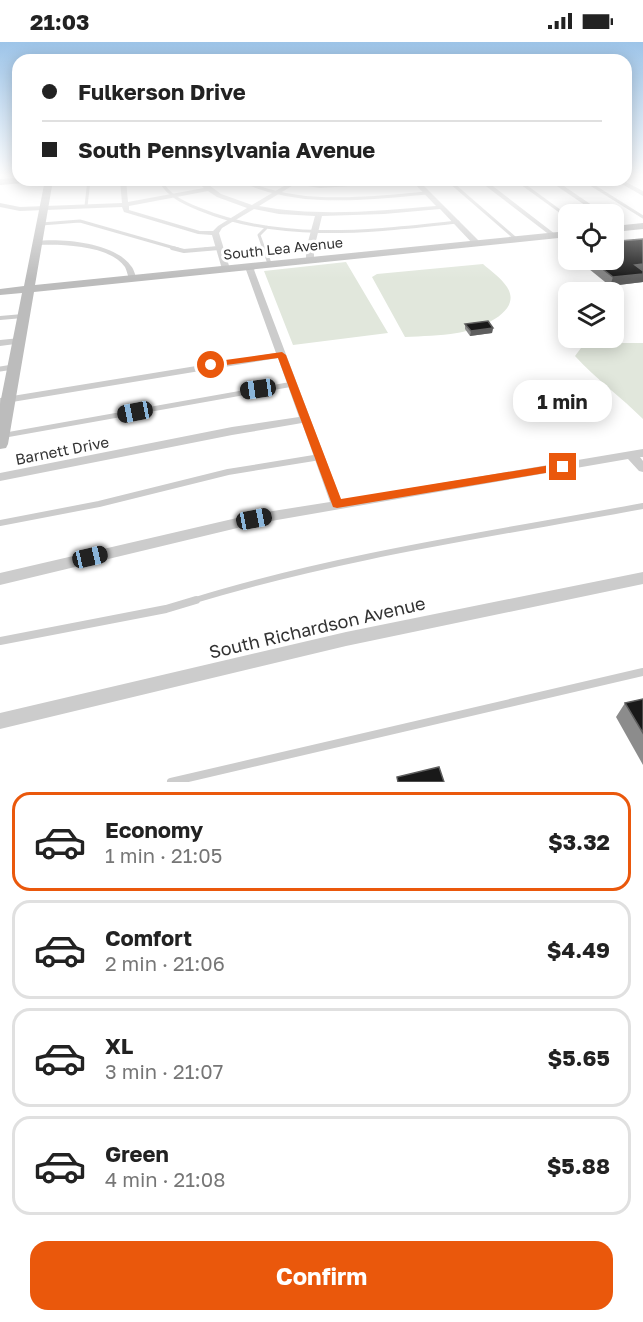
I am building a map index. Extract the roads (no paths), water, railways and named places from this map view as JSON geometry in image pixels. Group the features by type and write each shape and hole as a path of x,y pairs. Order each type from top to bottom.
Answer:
{"street":[{"path":"1,439 4,400 15,367 43,210"},
{"path":"126,210 132,214 200,233 215,233 228,220 248,210"},
{"path":"274,210 319,215 403,210"},
{"path":"445,210 477,243"},
{"path":"520,210 553,235"},
{"path":"310,261 314,231 319,215"},
{"path":"624,226 643,226"},
{"path":"215,233 226,269"},
{"name":"South Lea Avenue","path":"0,292 558,235"},
{"path":"38,243 75,243 108,253 123,259 132,270 133,279"},
{"path":"249,267 337,504"},
{"path":"0,343 20,341"},
{"path":"4,400 282,355"},
{"name":"Barnett Drive","path":"0,477 232,431 306,419"},
{"path":"0,579 202,530 337,504 637,454 643,468"},
{"name":"South Richardson Avenue","path":"0,722 346,639 643,578"}],"lane":[{"path":"198,210 228,220 267,227 314,231 367,231 458,222"},
{"path":"482,210 516,239"},
{"path":"41,224 80,221 184,251 219,248"},
{"path":"267,227 259,235 270,265"},
{"path":"0,318 25,315"},
{"path":"0,369 15,367"},
{"path":"1,439 293,384"},
{"path":"0,523 99,504 228,472 320,457"},
{"path":"0,641 166,609 260,580 354,560 643,506"},
{"path":"171,782 643,672"}]}
